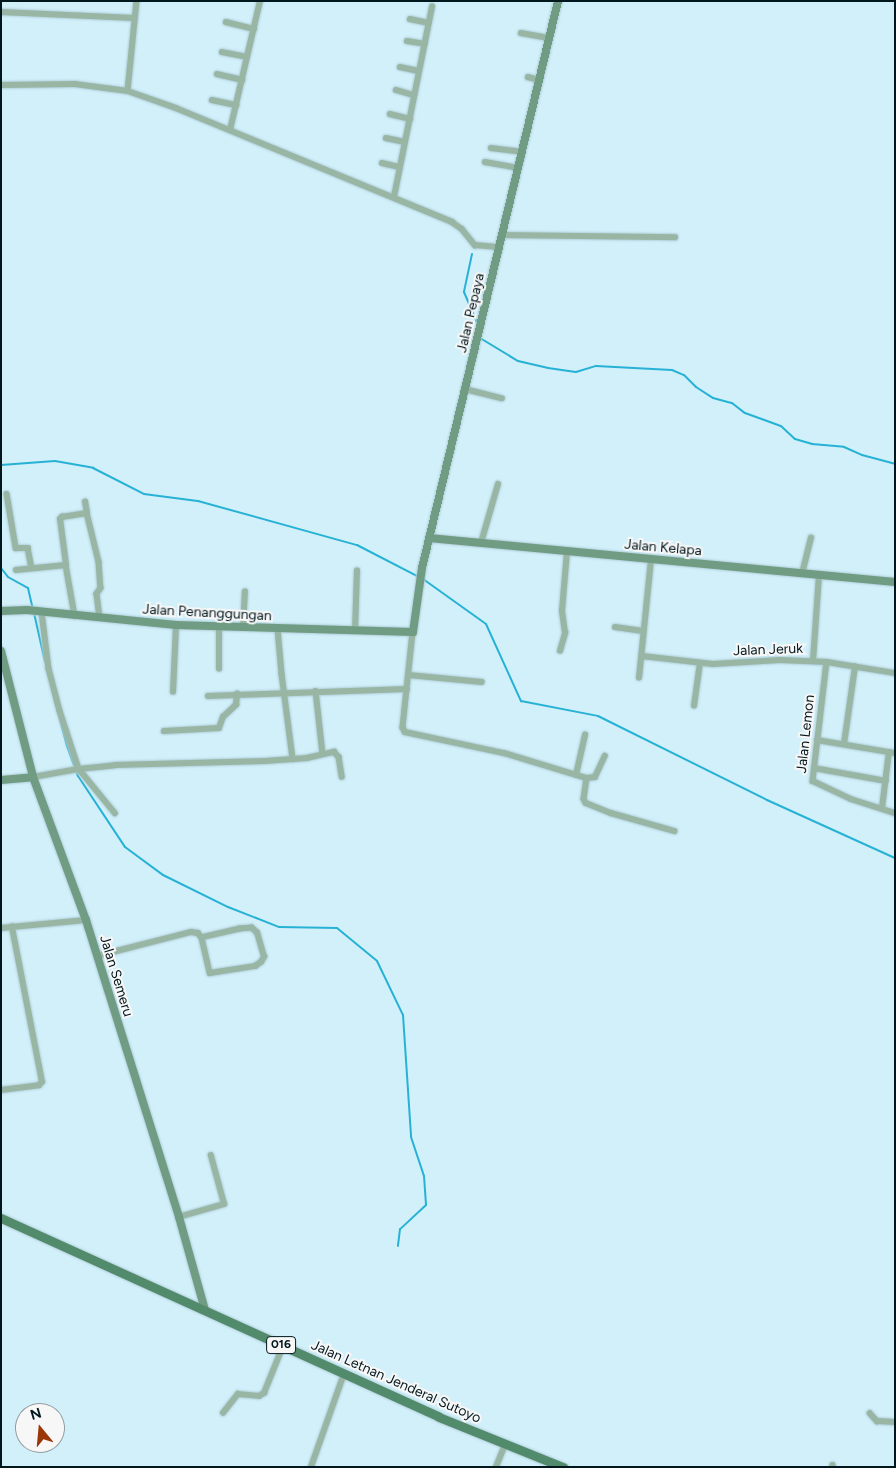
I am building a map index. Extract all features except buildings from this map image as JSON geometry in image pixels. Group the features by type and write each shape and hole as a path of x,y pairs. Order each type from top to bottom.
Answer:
{"main road":[{"name":"Jalan Letnan Jenderal Sutoyo","path":"1,1218 344,1374 505,1445 563,1467"}],"street":[{"path":"128,91 137,1"},
{"name":"Jalan Pepaya","path":"412,632 422,568 558,1"},
{"path":"230,130 254,29 258,2"},
{"path":"394,197 432,7"},
{"path":"1,12 134,18"},
{"path":"410,19 429,23"},
{"path":"226,22 254,29"},
{"path":"520,34 549,38"},
{"path":"407,41 425,44"},
{"path":"222,52 247,57"},
{"path":"400,67 419,71"},
{"path":"217,74 242,80"},
{"path":"528,77 539,80"},
{"path":"1,85 75,84 128,91 230,130 454,223 475,245 499,247"},
{"path":"396,90 414,95"},
{"path":"212,100 236,104"},
{"path":"390,114 410,118"},
{"path":"386,138 405,142"},
{"path":"491,148 522,152"},
{"path":"485,162 518,168"},
{"path":"382,163 400,167"},
{"path":"502,235 675,237"},
{"path":"465,389 502,398"},
{"path":"481,544 498,484"},
{"path":"8,494 15,547 28,548 32,568"},
{"path":"85,502 99,562 102,588 97,594 100,618"},
{"path":"75,616 60,519 62,517 87,513"},
{"name":"Jalan Kelapa","path":"429,538 895,582"},
{"path":"802,574 811,538"},
{"path":"560,651 566,633 562,611 566,552"},
{"path":"639,678 651,560"},
{"path":"16,570 66,565"},
{"path":"355,631 357,571"},
{"path":"812,662 819,575"},
{"path":"243,628 245,592"},
{"name":"Jalan Penanggungan","path":"1,611 27,610 176,625 412,632"},
{"path":"40,612 49,669 60,711 79,769 115,813"},
{"path":"173,692 176,625"},
{"path":"219,669 220,627"},
{"path":"615,627 643,631"},
{"path":"278,629 293,759"},
{"path":"412,632 403,727 406,733 476,746 587,778 595,777 605,756"},
{"name":"Jalan Semeru","path":"1,651 33,778 86,920 179,1217 205,1310"},
{"name":"Jalan Jeruk","path":"642,656 722,664 780,660 827,662 895,673"},
{"name":"Jalan Lemon","path":"827,662 813,780 815,783 895,813"},
{"path":"694,706 700,663"},
{"path":"844,744 855,666"},
{"path":"409,675 482,682"},
{"path":"208,696 407,688"},
{"path":"316,691 323,754"},
{"path":"164,730 219,728 223,717 236,705 237,694"},
{"path":"576,774 585,735"},
{"path":"817,740 892,752 882,808"},
{"path":"1,780 33,778 71,770 134,764 293,759 323,754 337,754 342,777"},
{"path":"814,768 886,781"},
{"path":"587,778 584,799 586,803 611,813 674,831"},
{"path":"1,928 86,920"},
{"path":"1,1090 38,1085 42,1082 12,927"},
{"path":"97,956 192,932 202,938 252,928 257,933 264,957 255,966 210,973 202,938"},
{"path":"179,1217 224,1204 211,1156"},
{"path":"223,1413 238,1394 259,1396 264,1394 283,1346"},
{"path":"311,1467 344,1374"},
{"path":"870,1413 877,1421 895,1422"},
{"path":"496,1467 505,1445"}],"waterway":[{"path":"472,254 464,292 477,323"},
{"path":"480,338 518,361 548,368 576,372 596,366 672,370 684,375 696,387 713,398 732,403 745,413 781,426 795,439 812,444 844,447 862,455 895,464"},
{"path":"1,465 55,461 93,468 144,494 198,501 357,545 419,577"},
{"path":"1,568 8,577 28,588 33,609"},
{"path":"423,579 486,624 521,701 598,716 767,800 895,858"},
{"path":"34,613 45,662"},
{"path":"53,694 67,746 78,776 125,847 163,875 228,907 279,927 337,928 377,961 403,1015 411,1137 424,1176 426,1205 400,1229 398,1246"}]}
